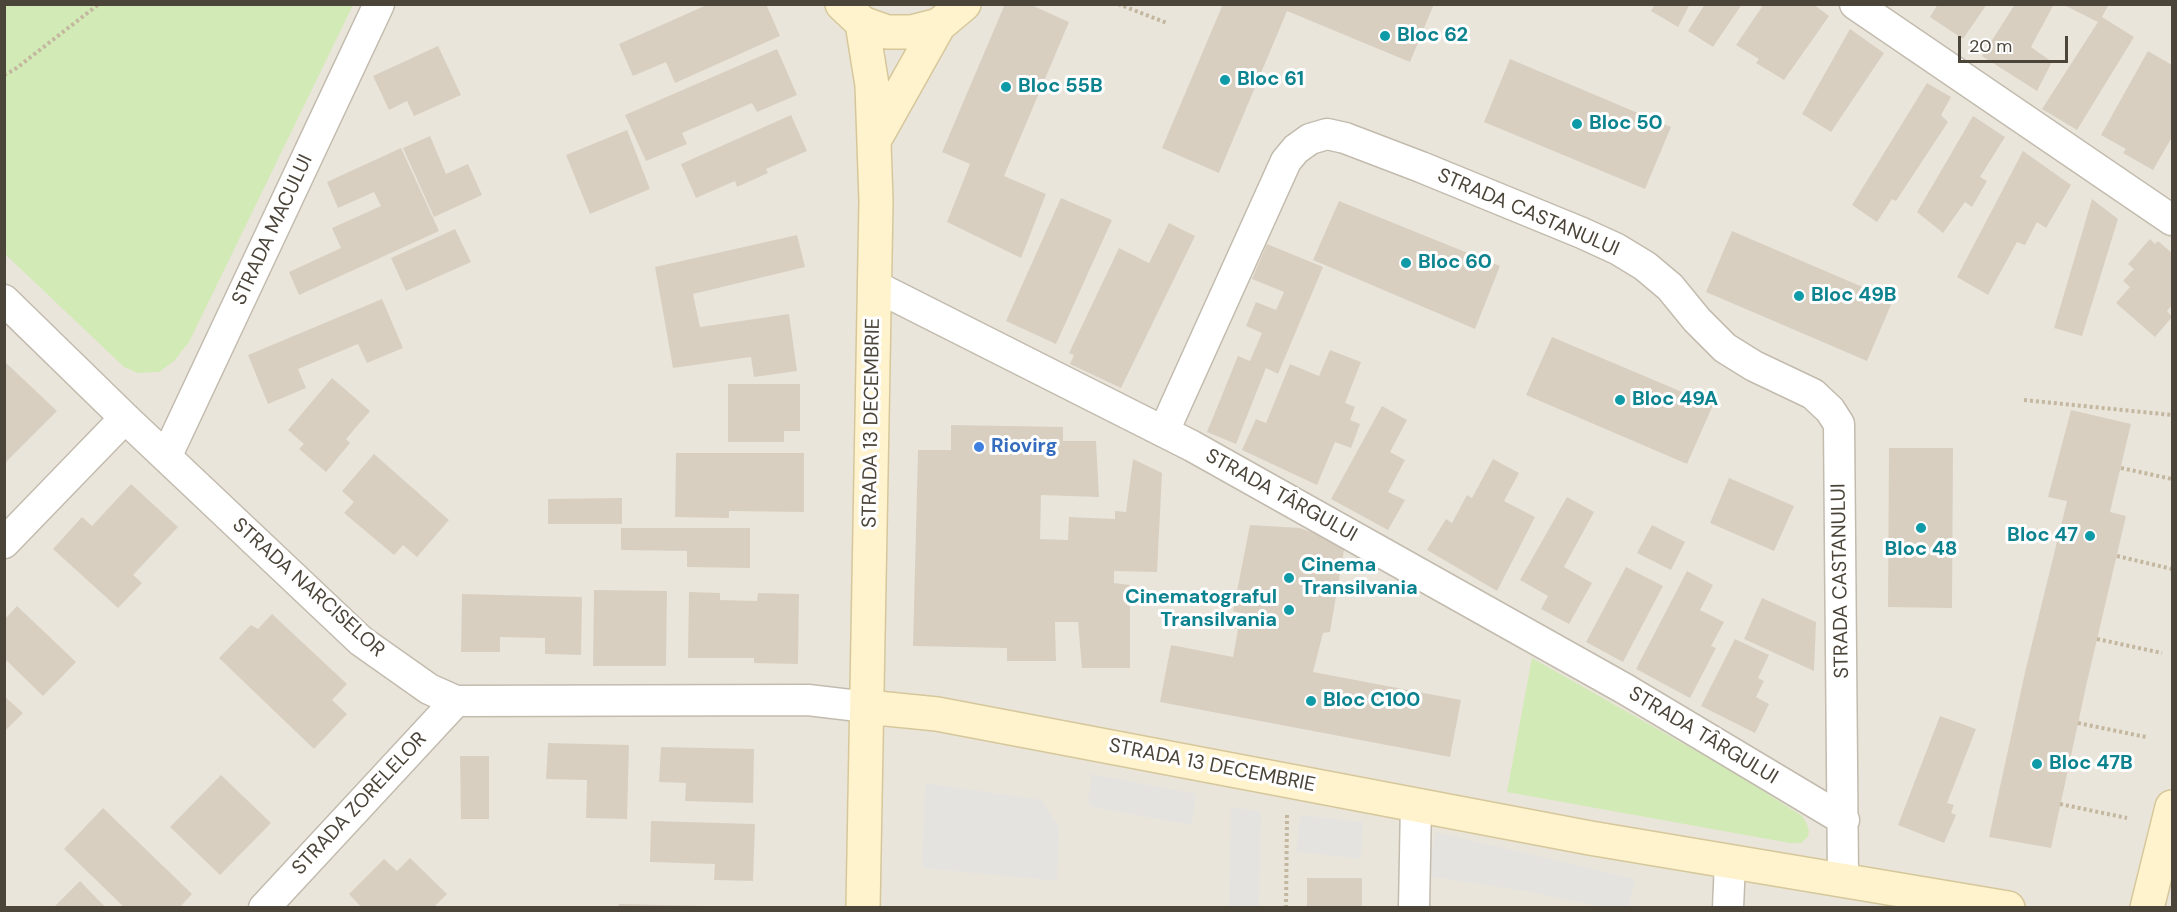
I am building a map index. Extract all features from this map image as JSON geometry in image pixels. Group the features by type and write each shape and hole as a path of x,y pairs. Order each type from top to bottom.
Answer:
{"street":[{"name":"STRADA MACULUI","path":"167,455 380,4"},
{"path":"852,14 887,32 912,32 939,25 964,4"},
{"path":"1855,4 2172,220"},
{"name":"STRADA 13 DECEMBRIE","path":"852,14 872,85 875,139 875,286 863,908"},
{"name":"STRADA 13 DECEMBRIE","path":"875,139 939,25"},
{"name":"STRADA CASTANULUI","path":"1164,431 1286,161 1296,149 1310,139 1327,134 1345,138 1421,167 1617,249 1645,266 1670,287 1697,320 1725,348 1754,366 1813,394 1830,410 1839,423 1844,820"},
{"name":"STRADA TÂRGULUI","path":"875,286 1164,431 1625,689 1844,820"},
{"name":"STRADA NARCISELOR","path":"4,300 361,641 429,689 456,701 808,700 867,706"},
{"path":"4,543 125,418"},
{"name":"STRADA ZORELELOR","path":"264,908 456,701"},
{"name":"STRADA 13 DECEMBRIE","path":"867,706 937,714 1730,862 2008,908"},
{"path":"1414,908 1416,804"},
{"path":"2147,908 2172,807"},
{"path":"1843,879 1844,820"},
{"path":"1728,908 1730,862"}],"path":[{"path":"4,75 14,70 99,4"},
{"path":"1118,4 1167,23"},
{"path":"2024,400 2172,415"},
{"path":"2121,468 2172,479"},
{"path":"2117,556 2172,569"},
{"path":"2097,639 2162,653"},
{"path":"2078,723 2146,737"},
{"path":"1286,908 1288,780"},
{"path":"2060,804 2127,818"}],"shaded area":[{"path":"5,5 2172,5 2172,907 5,907"},
{"path":"1092,774 1196,794 1192,825 1091,807 1088,801"},
{"path":"925,783 1042,800 1059,828 1057,881 922,868"},
{"path":"1231,807 1261,811 1259,907 1229,907"},
{"path":"1300,815 1363,822 1361,859 1296,852"},
{"path":"1436,832 1635,879 1629,907 1608,908 1524,891 1426,876"}],"green space":[{"path":"4,5 353,5 189,342 174,361 159,372 138,373 124,367 5,254"},
{"path":"1532,658 1735,773 1802,816 1809,832 1807,838 1801,843 1790,843 1507,792"}],"building":[{"path":"709,4 766,4 780,36 675,83 666,62 633,76 619,44"},
{"name":"Bloc 55B","path":"1005,4 1029,4 1069,22 1004,176 1046,194 1021,258 947,222 970,164 942,152"},
{"name":"Bloc 61","path":"1223,4 1434,4 1410,62 1287,11 1219,173 1162,148"},
{"path":"1655,4 1690,4 1678,27 1651,11"},
{"path":"1705,4 1742,4 1713,47 1688,31"},
{"path":"1764,4 1813,4 1829,16 1784,80 1756,63 1759,59 1736,45"},
{"path":"1938,4 1987,4 1963,39 1930,17"},
{"path":"2015,4 2054,4 2031,47 2052,62 2037,91 1982,56"},
{"path":"2062,4 2109,4 2102,17 2134,37 2077,130 2042,109 2098,22"},
{"path":"1850,29 1884,53 1831,132 1802,114"},
{"path":"438,46 461,95 414,116 407,101 389,110 373,76"},
{"path":"777,49 797,95 757,112 752,103 682,133 687,144 646,161 625,115"},
{"path":"2148,51 2172,65 2172,137 2153,170 2123,153 2126,149 2101,135"},
{"name":"Bloc 50","path":"1510,59 1671,127 1645,189 1484,122"},
{"path":"1927,83 1951,97 1941,115 1948,122 1896,201 1892,199 1877,222 1852,205"},
{"path":"791,115 807,151 766,169 768,173 737,187 735,181 696,198 681,164"},
{"path":"1973,116 2005,137 1980,177 1987,181 1972,207 1965,202 1943,233 1917,212"},
{"path":"627,130 650,189 590,214 566,155"},
{"path":"430,136 446,174 468,164 482,195 434,217 403,148"},
{"path":"401,148 439,231 299,295 289,272 341,248 332,228 381,206 374,192 338,208 327,182"},
{"path":"2023,151 2071,185 2046,228 2037,222 2025,245 2017,242 1988,295 1957,277"},
{"path":"1061,198 1112,220 1056,344 1006,321"},
{"path":"2092,199 2118,219 2082,336 2054,328"},
{"name":"Bloc 60","path":"1339,201 1500,266 1475,329 1313,260"},
{"path":"1169,223 1195,236 1121,388 1070,364 1074,355 1069,353 1119,248 1149,263"},
{"path":"455,229 471,262 406,291 391,258"},
{"name":"Bloc 49B","path":"1732,231 1893,300 1867,361 1706,292"},
{"path":"797,235 805,267 693,294 700,327 789,314 797,371 754,377 751,357 673,368 655,267"},
{"path":"2150,239 2155,244 2158,241 2172,253 2172,305 2167,311 2172,317 2155,337 2116,303 2130,287 2123,281 2134,269 2128,264"},
{"path":"1267,244 1323,267 1278,374 1266,368 1236,444 1207,432 1238,356 1250,361 1262,333 1246,326 1256,302 1276,310 1284,292 1252,279"},
{"path":"382,299 403,348 367,363 358,344 298,369 306,388 268,404 248,355"},
{"name":"Bloc 49A","path":"1552,337 1713,405 1687,464 1526,395"},
{"path":"1330,350 1361,362 1345,403 1355,407 1350,420 1360,424 1351,448 1335,442 1317,485 1242,450 1256,419 1266,423 1290,364 1319,376"},
{"path":"4,361 57,411 4,464"},
{"path":"332,378 370,411 346,439 350,443 326,472 299,449 304,444 288,430"},
{"path":"728,384 800,384 800,431 784,431 784,442 728,442"},
{"path":"1382,406 1407,420 1390,452 1405,460 1388,492 1405,500 1388,530 1331,499"},
{"name":"Bloc 47","path":"2071,410 2131,424 2110,512 2126,516 2051,848 1989,837 2026,668 2067,501 2048,497"},
{"path":"951,425 1063,427 1063,441 1096,441 1099,497 1041,495 1040,539 1068,540 1069,517 1115,519 1115,511 1126,512 1133,459 1162,473 1157,572 1114,571 1114,583 1130,585 1130,668 1082,668 1078,622 1055,622 1056,661 1007,661 1007,648 913,646 918,450 951,450"},
{"name":"Bloc 48","path":"1889,448 1953,448 1952,608 1888,607"},
{"path":"676,453 804,453 804,512 729,511 729,518 675,517"},
{"path":"374,454 449,520 417,557 403,545 394,555 344,513 354,502 342,491"},
{"path":"1493,459 1519,473 1504,501 1535,517 1497,591 1427,550 1446,519 1452,523 1467,495 1472,498"},
{"path":"1729,478 1794,506 1774,551 1710,523"},
{"path":"131,484 178,527 133,575 142,583 118,608 53,549 82,517 92,526"},
{"path":"1567,497 1594,512 1564,567 1592,583 1569,624 1541,609 1548,596 1520,580"},
{"path":"622,498 622,524 548,524 548,499"},
{"path":"1250,525 1300,528 1345,544 1330,632 1323,633 1313,672 1461,700 1450,757 1160,702 1171,645 1233,657 1241,613 1233,611"},
{"path":"1652,525 1685,542 1671,570 1637,553"},
{"path":"621,528 750,528 750,568 687,567 687,551 621,550"},
{"path":"1626,567 1663,586 1623,662 1586,642"},
{"path":"1687,571 1713,585 1700,610 1724,622 1711,646 1716,648 1690,698 1636,669"},
{"path":"594,590 667,591 666,666 593,666"},
{"path":"689,592 720,593 720,600 757,601 758,593 799,594 798,664 754,663 754,658 688,658"},
{"path":"462,594 582,597 581,655 545,654 545,638 500,637 500,652 461,652"},
{"path":"1762,598 1816,622 1814,671 1744,639"},
{"path":"17,606 76,662 43,696 5,659 5,619"},
{"path":"272,614 347,684 332,700 347,714 314,749 219,658 251,625 258,629"},
{"path":"1735,639 1769,655 1758,678 1764,681 1756,697 1769,704 1755,733 1701,706"},
{"path":"4,696 23,713 4,732"},
{"path":"1940,716 1976,729 1947,803 1954,805 1951,813 1956,815 1944,843 1898,825"},
{"path":"548,743 629,745 627,819 586,818 587,780 546,779"},
{"path":"661,747 754,749 753,803 685,801 686,783 659,782"},
{"path":"460,756 489,756 489,819 461,819"},
{"path":"221,775 271,823 220,875 170,827"},
{"path":"103,808 192,894 179,908 125,908 64,849"},
{"path":"651,821 755,824 753,881 714,880 715,864 650,862"},
{"path":"410,858 447,894 433,908 362,908 349,894 384,859 397,871"},
{"path":"1307,878 1362,878 1362,908 1307,908"},
{"path":"80,881 106,908 53,908"},
{"path":"619,904 706,906 706,908 618,908"}],"place":[{"name":"Bloc 62","path":"1385,36"},
{"name":"Bloc 61","path":"1225,80"},
{"name":"Bloc 55B","path":"1006,87"},
{"name":"Bloc 50","path":"1577,124"},
{"name":"Bloc 60","path":"1406,263"},
{"name":"Bloc 49B","path":"1799,296"},
{"name":"Bloc 49A","path":"1620,400"},
{"name":"Riovirg","path":"979,447"},
{"name":"Bloc 48","path":"1921,528"},
{"name":"Bloc 47","path":"2090,536"},
{"name":"Cinema Transilvania","path":"1289,578"},
{"name":"Cinematograful Transilvania","path":"1289,610"},
{"name":"Bloc C100","path":"1311,701"},
{"name":"Bloc 47B","path":"2037,764"}]}
